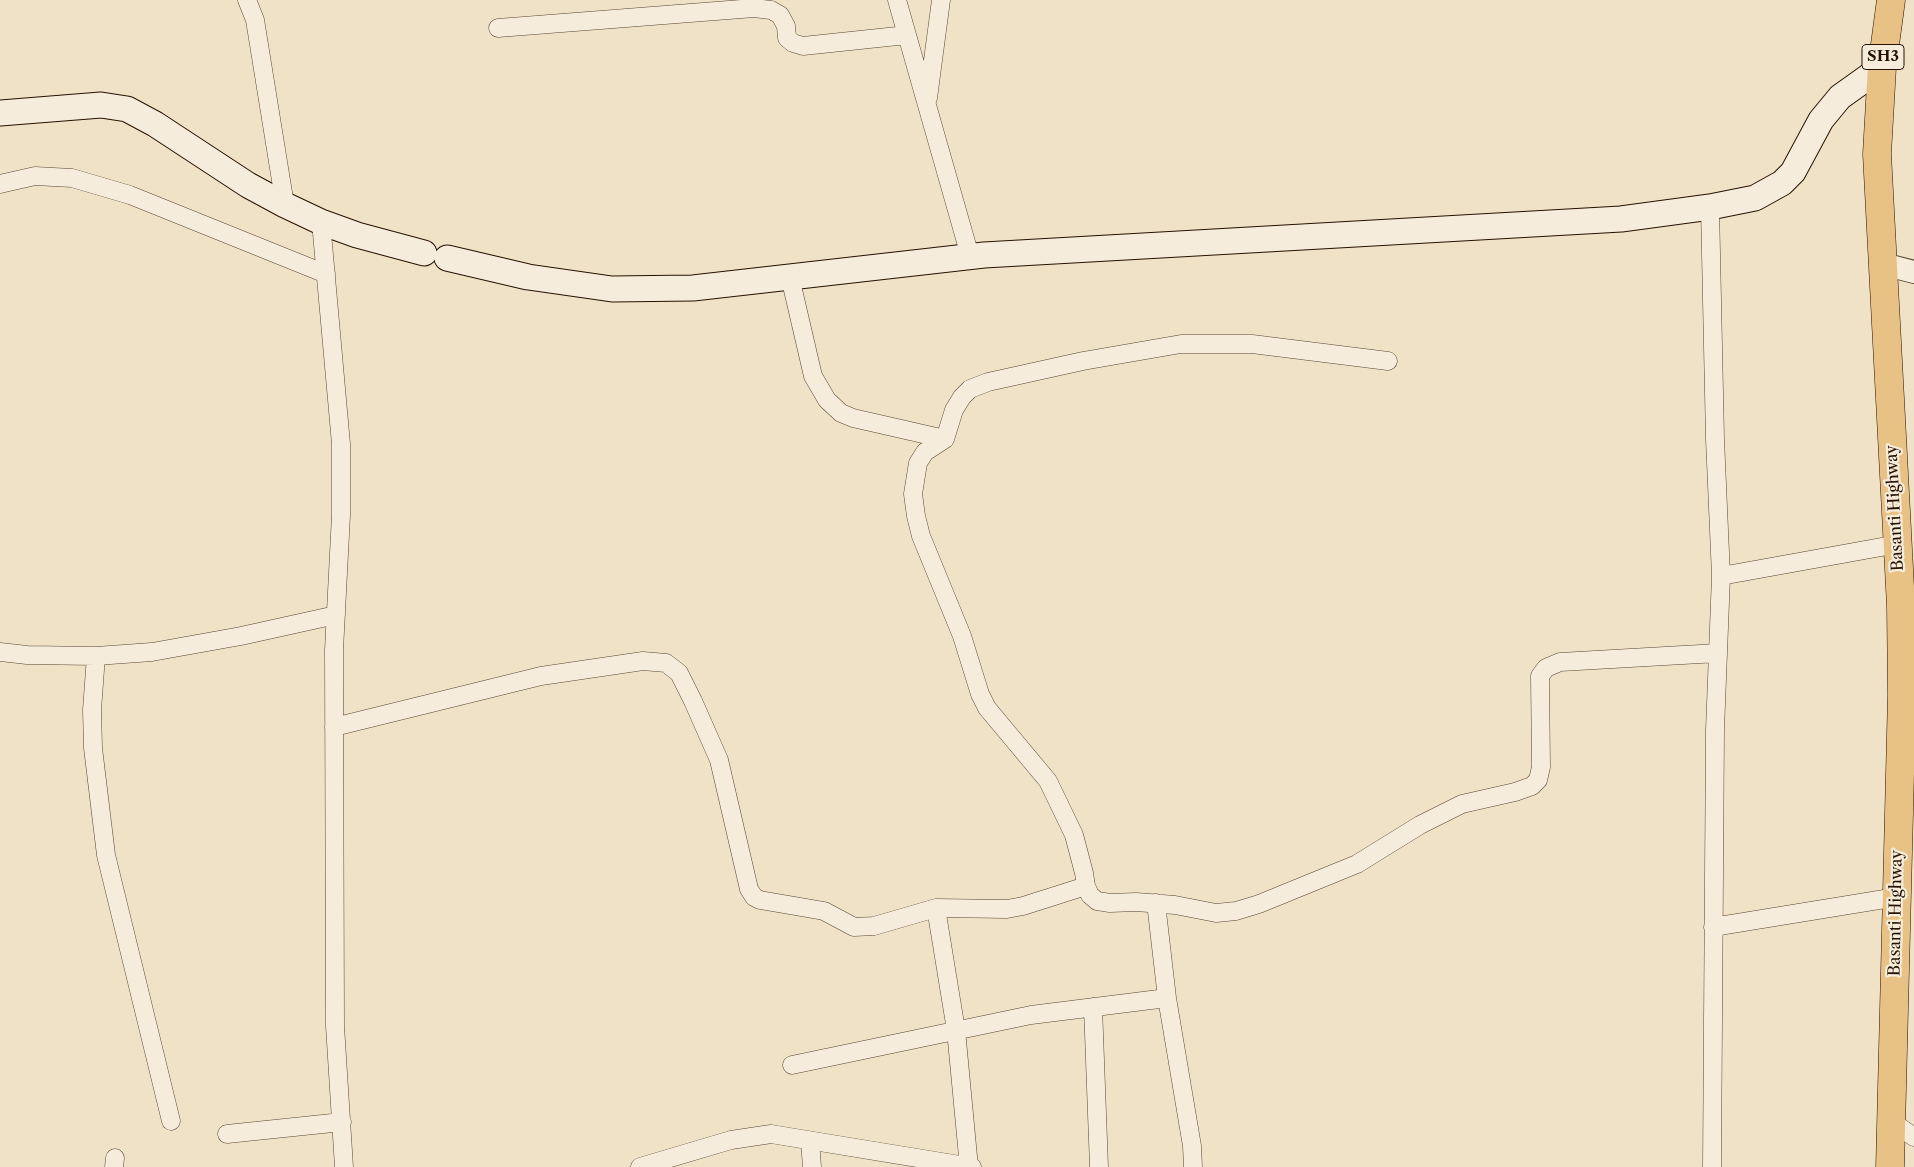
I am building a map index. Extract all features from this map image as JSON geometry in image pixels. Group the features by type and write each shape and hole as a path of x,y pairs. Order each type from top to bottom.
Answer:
{"main road":[{"name":"Basanti Highway","path":"1890,0 1882,67 1877,154 1901,606 1902,695 1890,1167"},
{"path":"0,113 101,105 127,109 155,124 248,185 321,222 357,235 436,256 528,277 612,289 693,288 970,256 1621,219 1710,207 1755,198 1782,184 1793,172 1821,120 1840,96 1882,67"}],"street":[{"path":"247,0 256,20 285,205"},
{"path":"897,0 970,256"},
{"path":"927,106 941,0"},
{"path":"498,28 754,8 770,10 780,15 786,26 788,38 793,44 803,46 907,36"},
{"path":"0,184 35,176 72,178 130,195 326,274"},
{"path":"1710,207 1715,439 1721,576 1715,730 1712,1167"},
{"path":"321,222 341,444 341,515 336,615 334,727 334,954 335,1026 344,1167"},
{"path":"1882,264 1914,272"},
{"path":"790,277 813,376 827,400 841,413 853,418 945,439"},
{"path":"1388,362 1252,344 1181,344 1093,359 988,382 970,389 962,396 954,410 945,439 925,452 918,463 913,494 920,536 962,636 980,694 987,708 1048,781 1074,835 1086,886 1090,895 1097,901 1110,903 1156,903 1216,913 1236,912 1252,907 1357,864 1420,825 1462,804 1515,792 1532,786 1538,780 1541,768 1540,676 1546,668 1560,662 1718,653"},
{"path":"1721,576 1898,544"},
{"path":"0,652 27,655 96,656 152,652 241,636 336,615"},
{"path":"96,656 92,710 93,748 106,855 172,1121"},
{"path":"334,727 494,686 541,676 642,661 666,663 679,673 719,760 749,889 754,897 760,900 824,911 854,927 874,926 936,908 1007,909 1086,886"},
{"path":"1713,928 1897,897"},
{"path":"1156,903 1167,998 1192,1146 1193,1167"},
{"path":"640,1167 750,1136 771,1134 971,1167 956,1030 936,908"},
{"path":"792,1065 1031,1014 1167,998"},
{"path":"1093,1007 1099,1167"},
{"path":"1891,1121 1914,1137"},
{"path":"227,1134 342,1122"},
{"path":"810,1141 812,1167"}]}
